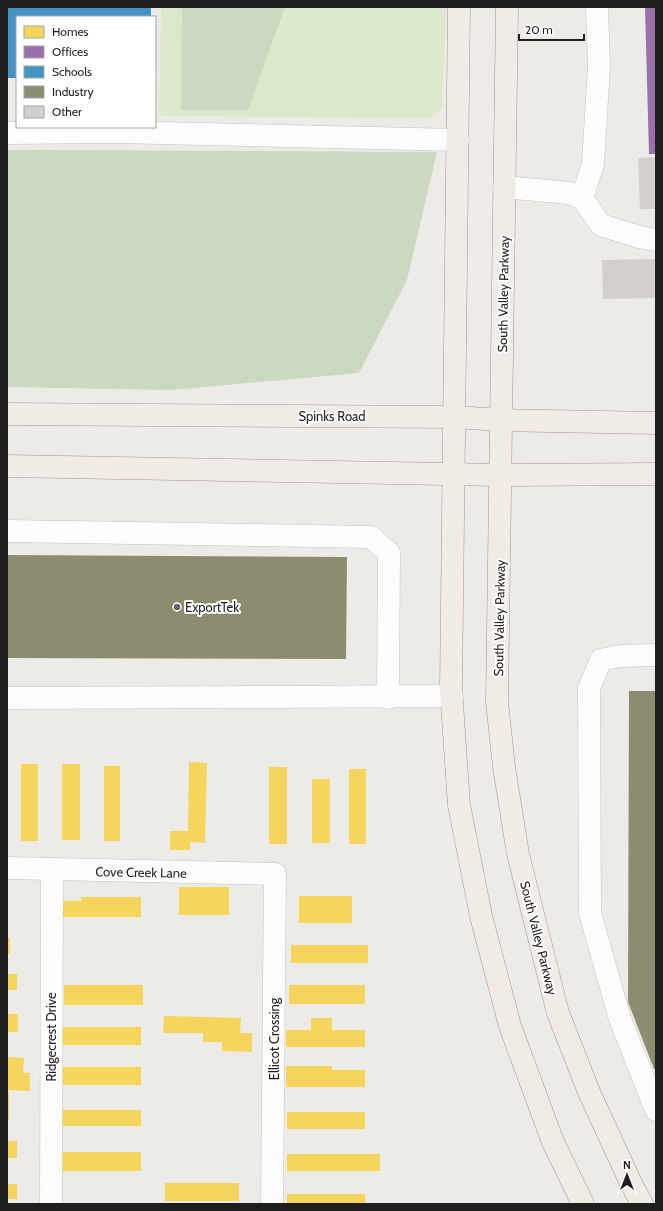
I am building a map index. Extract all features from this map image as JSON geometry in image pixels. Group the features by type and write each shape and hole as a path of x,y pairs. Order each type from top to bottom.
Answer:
{"main road":[{"path":"459,7 452,696 459,806 481,916 510,1026 553,1142 583,1204"},
{"name":"South Valley Parkway","path":"507,7 497,702 504,767 518,854 558,1013 589,1092 630,1182 642,1204"},
{"name":"Spinks Road","path":"7,414 455,417 501,420 656,423"},
{"path":"7,466 500,476 656,474"}],"street":[{"path":"582,198 593,164 599,66 597,7"},
{"path":"7,133 118,132 458,140"},
{"path":"504,188 559,191 582,198 601,225 639,238 656,240"},
{"path":"7,531 371,537 389,553 388,698"},
{"path":"656,655 620,656 601,660 589,688 590,913 620,1019 656,1110"},
{"path":"7,698 388,698 452,696"},
{"name":"Cove Creek Lane","path":"7,868 275,874"},
{"name":"Ridgecrest Drive","path":"51,1204 52,870"},
{"name":"Ellicot Crossing","path":"272,1204 275,874"}],"green space":[{"path":"161,7 446,7 442,108 431,118 159,116"},
{"path":"182,7 285,7 248,110 181,110"},
{"path":"7,150 437,152 407,280 359,373 171,390 7,387"}],"building: Homes":[{"path":"189,762 207,763 205,843 190,842 190,850 170,850 170,831 188,831"},
{"path":"21,764 38,764 38,841 21,841"},
{"path":"62,764 80,764 80,840 62,840"},
{"path":"104,766 120,766 120,841 104,841"},
{"path":"269,767 287,767 287,844 269,844"},
{"path":"349,769 366,769 366,844 349,844"},
{"path":"312,779 330,779 330,843 312,843"},
{"path":"179,887 229,887 229,915 179,915"},
{"path":"299,896 352,896 352,923 299,923"},
{"path":"81,897 141,897 141,917 63,917 63,901 81,901"},
{"path":"7,938 10,938 10,954 7,954"},
{"path":"291,945 368,945 368,963 291,963"},
{"path":"7,974 17,974 17,990 7,990"},
{"path":"64,985 143,985 143,1005 64,1005"},
{"path":"289,985 365,985 365,1004 289,1004"},
{"path":"7,1014 18,1014 18,1032 7,1032"},
{"path":"164,1016 241,1018 240,1033 252,1033 252,1052 222,1051 222,1042 203,1042 203,1033 163,1033"},
{"path":"311,1018 332,1018 332,1030 365,1030 365,1047 286,1047 286,1030 311,1030"},
{"path":"62,1027 141,1027 141,1045 62,1045"},
{"path":"7,1057 24,1058 23,1073 30,1073 30,1091 8,1090"},
{"path":"286,1066 332,1066 332,1070 365,1070 365,1087 286,1087"},
{"path":"63,1067 141,1067 141,1085 63,1085"},
{"path":"7,1092 9,1092 9,1119 7,1119"},
{"path":"62,1110 141,1110 141,1126 62,1126"},
{"path":"287,1112 365,1112 365,1129 287,1129"},
{"path":"7,1141 17,1141 17,1158 7,1158"},
{"path":"63,1152 141,1152 141,1171 63,1171"},
{"path":"287,1154 380,1154 380,1171 287,1171"},
{"path":"165,1183 239,1183 239,1201 165,1201"},
{"path":"7,1184 17,1184 17,1199 7,1199"},
{"path":"287,1194 365,1194 365,1204 287,1204"}],"building: Offices":[{"path":"645,7 656,7 656,154 649,154"}],"building: Schools":[{"path":"7,7 151,7 151,16 16,16 16,78 7,78"}],"building: Industry":[{"name":"ExportTek","path":"7,555 347,557 346,659 7,658"},
{"path":"629,691 656,691 656,1069 654,1069 628,1002"}],"building: Other":[{"path":"656,157 656,209 640,209 638,158"},
{"path":"656,259 656,298 603,299 602,260"}],"place":[{"name":"ExportTek","path":"177,607"}]}
